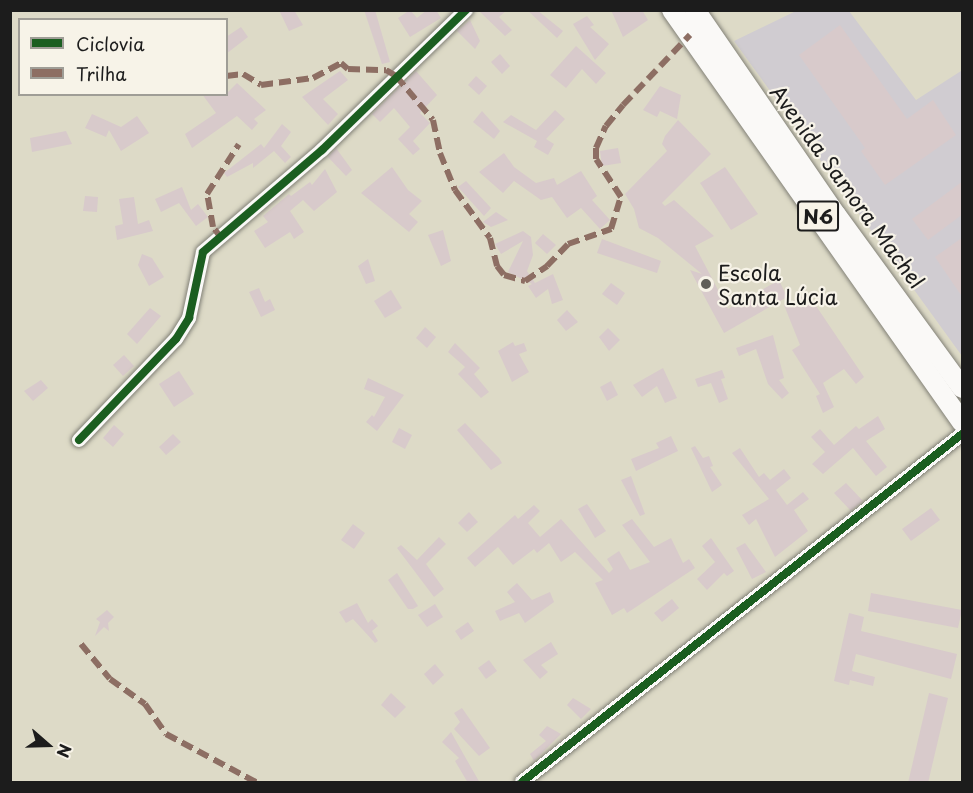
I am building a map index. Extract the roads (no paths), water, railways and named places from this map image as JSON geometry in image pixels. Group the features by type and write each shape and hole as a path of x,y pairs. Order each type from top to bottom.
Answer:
{"highway":[{"name":"Avenida Samora Machel","path":"672,10 963,422"},
{"name":"Avenida Samora Machel","path":"695,10 836,215 963,388"}],"street":[{"path":"80,440 176,339 189,318 203,252 322,150 466,10"},
{"path":"522,783 963,434"}],"place":[{"name":"Escola Santa Lúcia","path":"706,284"}]}
